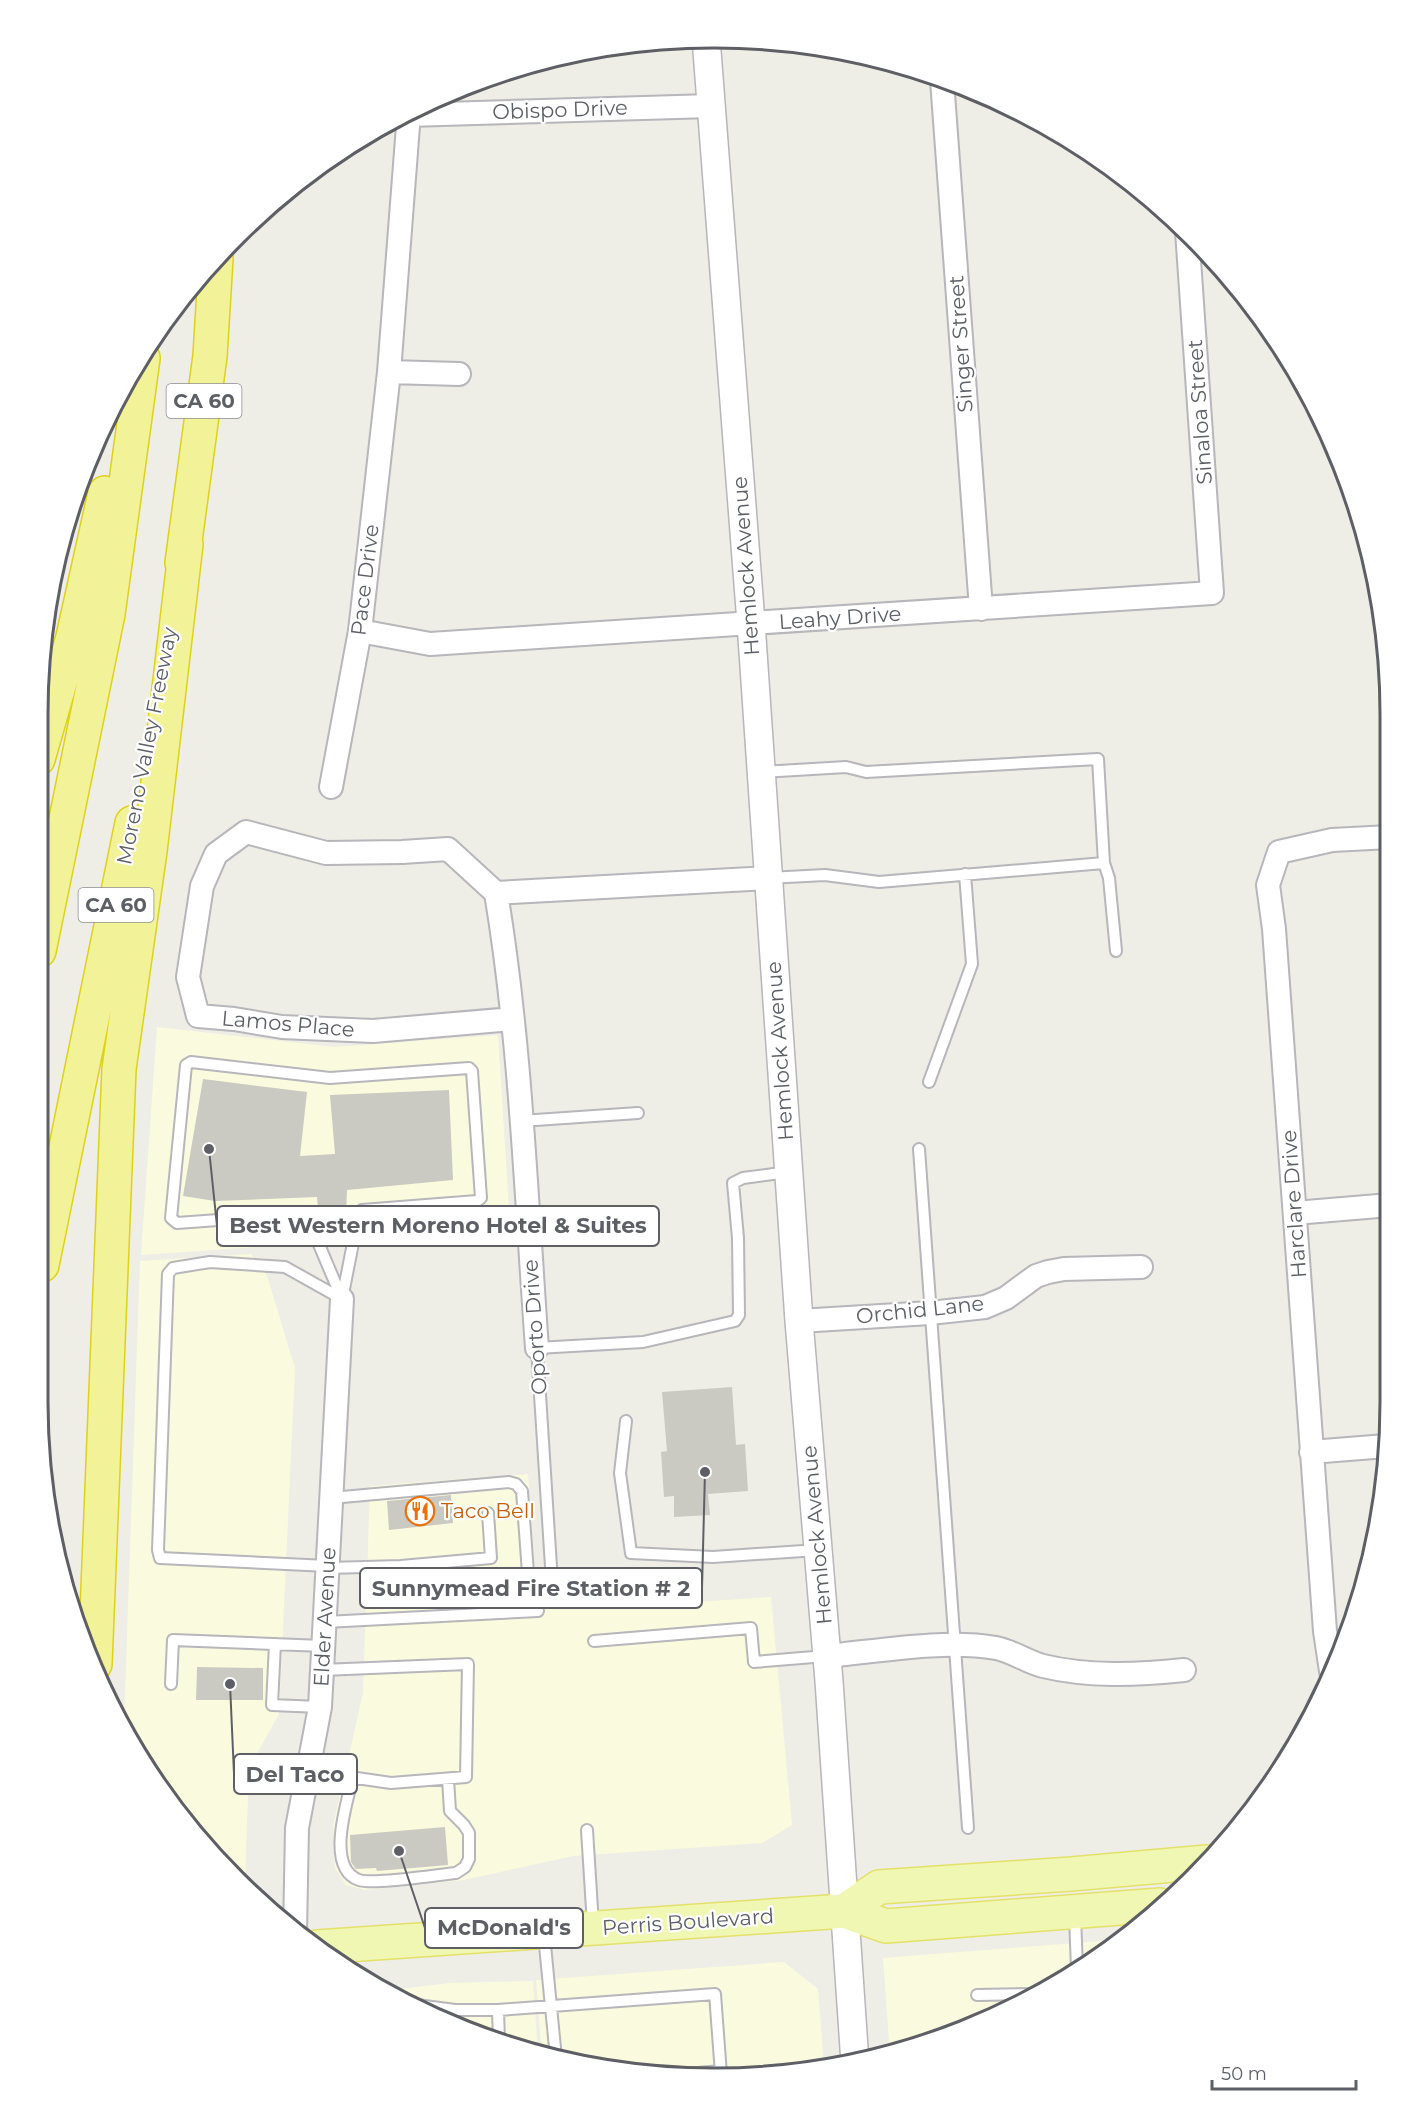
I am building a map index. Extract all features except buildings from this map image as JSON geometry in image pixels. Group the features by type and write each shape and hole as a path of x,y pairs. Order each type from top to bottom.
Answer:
{"highway":[{"name":"Moreno Valley Freeway","path":"48,1236 119,894 186,544 210,356 215,273"},
{"name":"CA 60","path":"48,907 108,614 141,375"},
{"path":"48,724 73,637 111,467 120,413"},
{"path":"96,1648 118,1069 150,851 186,544"}],"main road":[{"path":"844,1911 879,1887 1194,1863"},
{"name":"Perris Boulevard","path":"331,1946 844,1911 886,1926 1149,1906"}],"street":[{"name":"Hemlock Avenue","path":"707,48 751,623 799,1321 827,1656 854,2053"},
{"name":"Singer Street","path":"943,89 981,609"},
{"name":"Obispo Drive","path":"427,114 711,106"},
{"name":"Pace Drive","path":"331,787 360,631 389,372 408,123"},
{"name":"Sinaloa Street","path":"1188,246 1212,593"},
{"path":"389,372 459,374"},
{"name":"Leahy Drive","path":"360,631 430,645 1212,593"},
{"name":"Lamos Place","path":"496,893 448,849 326,853 246,832 216,854 202,886 188,977 198,1016 282,1027 373,1031 512,1019"},
{"name":"Harclare Drive","path":"1329,1657 1311,1452 1274,929 1268,885 1279,852 1332,840 1380,838"},
{"path":"496,893 768,878"},
{"name":"Oporto Drive","path":"496,893 506,956 512,1019 537,1348"},
{"path":"1295,1213 1380,1206"},
{"name":"Orchid Lane","path":"799,1321 930,1313 985,1307 1006,1298 1036,1276 1048,1272 1064,1269 1140,1267"},
{"name":"Elder Avenue","path":"295,1919 297,1828 320,1707 342,1299"},
{"path":"1311,1452 1379,1447"},
{"path":"827,1656 956,1644 998,1648 1042,1666 1099,1674 1132,1675 1184,1670"}],"lane":[{"path":"760,772 846,767 866,772 1098,759 1104,863 1109,878 1116,951"},
{"path":"768,878 825,875 879,882 1104,863"},
{"path":"929,1082 972,964 965,874"},
{"path":"191,1062 330,1078 468,1068 472,1071 480,1198 477,1201 362,1210 359,1213 342,1299 307,1216 303,1214 177,1223 171,1218 186,1065 191,1062"},
{"path":"521,1120 638,1113"},
{"path":"919,1149 968,1828"},
{"path":"537,1348 643,1342 735,1321 739,1315 738,1238 733,1183 743,1178 789,1172"},
{"path":"342,1299 285,1267 210,1262 173,1268 168,1274 158,1550 160,1558 328,1567 401,1566 491,1558 488,1513"},
{"name":"Oporto Drive","path":"537,1348 552,1582"},
{"path":"626,1421 620,1473 631,1553 713,1557 818,1550"},
{"path":"332,1498 509,1482 516,1484 522,1491 528,1573 524,1585 518,1590 395,1599 386,1592 374,1567"},
{"path":"325,1622 538,1611"},
{"path":"594,1641 751,1628 754,1662 827,1656"},
{"path":"171,1684 173,1640 324,1646"},
{"path":"275,1644 272,1705 320,1707"},
{"path":"309,1768 392,1783 466,1778 468,1664 322,1670"},
{"path":"353,1777 341,1824 342,1863 350,1875 367,1881 456,1873 465,1867 469,1859 469,1833 450,1811 448,1779"},
{"path":"587,1830 593,1929"},
{"path":"1075,1913 1077,1961"},
{"path":"544,1932 555,2048"},
{"path":"439,2008 498,2010 715,1994 721,2068"},
{"path":"977,1995 1018,1994"},
{"path":"498,2010 499,2032"}],"shaded area":[{"path":"157,1027 334,1047 498,1035 510,1226 368,1239 141,1255"},
{"path":"251,1254 267,1276 295,1368 279,1714 249,1768 245,1875 213,1841 160,1772 124,1711 140,1261"},
{"path":"528,1474 537,1600 590,1609 771,1597 792,1825 762,1843 573,1856 464,1880 365,1890 346,1885 335,1868 333,1826 363,1693 370,1486"},
{"path":"1105,1941 1047,1979 1009,1999 928,2033 889,2044 883,1958"},
{"path":"784,1962 818,1989 823,2058 758,2067 670,2067 584,2055 542,2045 536,1980"},
{"path":"533,1981 537,2044 500,2033 459,2017 400,1989 449,1983"}],"place":[{"name":"Best Western Moreno Hotel & Suites","path":"209,1149"},
{"name":"Sunnymead Fire Station # 2","path":"705,1472"},
{"name":"Taco Bell","path":"420,1511"},
{"name":"Del Taco","path":"230,1684"},
{"name":"McDonald's","path":"399,1851"}]}
